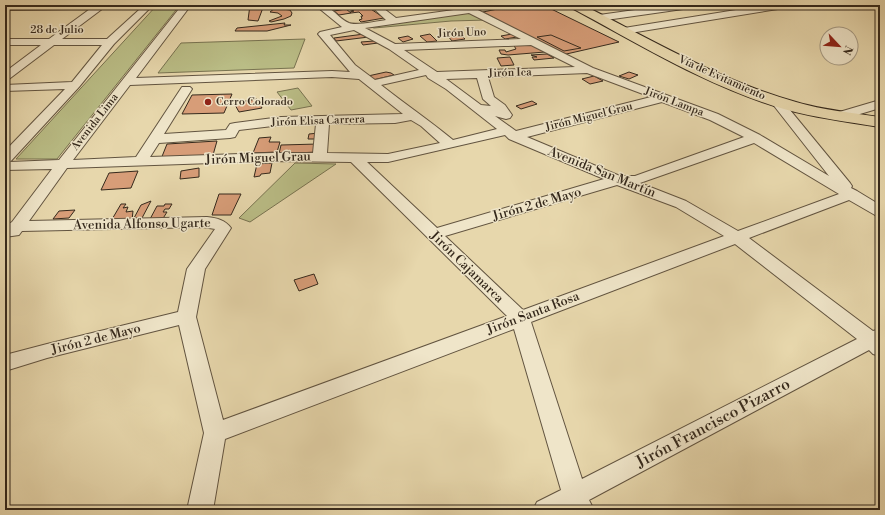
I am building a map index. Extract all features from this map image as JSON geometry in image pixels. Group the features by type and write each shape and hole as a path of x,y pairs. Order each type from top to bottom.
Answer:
{"highway":[{"name":"Vía de Evitamiento","path":"574,5 692,66 777,102 840,116 880,122"}],"street":[{"path":"5,6 149,5"},
{"path":"5,159 75,85 110,42 149,5"},
{"name":"Avenida Lima","path":"5,242 11,229 187,5"},
{"name":"Avenida San Martín","path":"319,5 347,26 355,27 393,47 474,105 510,134 618,180 682,204 737,237 877,342"},
{"path":"374,5 395,22"},
{"path":"599,18 690,5"},
{"path":"736,5 748,10"},
{"path":"624,31 784,5"},
{"path":"844,5 855,5"},
{"path":"5,77 100,6"},
{"path":"450,145 425,122 413,116 351,67 323,34 466,8"},
{"name":"Jirón Lampa","path":"466,8 588,70 714,117 755,138 852,194 880,212"},
{"path":"475,23 497,24"},
{"path":"368,33 437,25"},
{"name":"28 de Julio","path":"5,42 110,42"},
{"name":"Jirón Uno","path":"393,47 532,42"},
{"name":"Jirón Ica","path":"127,82 332,74 367,80 430,74 480,74 588,70"},
{"path":"474,105 506,115 501,108 489,99 480,74"},
{"path":"5,88 75,85"},
{"path":"140,162 186,89"},
{"name":"Jirón Miguel Grau","path":"5,166 320,156 388,158 510,134 663,98"},
{"path":"777,102 852,194"},
{"path":"840,116 878,105"},
{"name":"Jirón Elisa Carrera","path":"154,139 230,134 235,127 281,121 323,119 395,119 413,116"},
{"path":"320,156 323,119"},
{"name":"Jirón 2 de Mayo","path":"433,234 618,180 636,180 755,138"},
{"name":"Jirón Cajamarca","path":"355,158 520,318 578,502"},
{"name":"Jirón Santa Rosa","path":"215,432 852,194"},
{"name":"Avenida Alfonso Ugarte","path":"11,229 196,222 216,222 221,225 223,228 196,269 187,317 215,432 200,510"},
{"name":"Jirón 2 de Mayo","path":"5,363 47,351 187,317"},
{"name":"Jirón Francisco Pizarro","path":"546,510 578,502 877,342"}],"green space":[{"path":"157,5 180,5 57,159 16,159"},
{"path":"470,12 487,20 451,21 374,28 367,26"},
{"path":"305,39 294,68 158,73 181,43"},
{"path":"298,88 312,106 291,110 277,92"},
{"path":"295,163 336,164 250,222 239,218"}],"building":[{"path":"250,5 264,5 258,21 248,20"},
{"path":"352,5 365,5 384,18 361,22 359,20 362,19 361,16 363,16 359,12 351,13 350,12 354,11 344,8"},
{"path":"517,5 543,5 619,42 562,55 483,12"},
{"path":"275,8 290,10 292,13 291,16 271,22 269,21 282,16 278,13 270,12"},
{"path":"346,9 351,13 339,15 334,11"},
{"path":"285,23 284,25 291,25 267,31 235,31 237,28"},
{"path":"364,34 369,37 336,41 334,38"},
{"path":"430,34 437,41 427,42 420,36"},
{"path":"460,34 465,39 452,41 447,35"},
{"path":"512,34 517,37 505,39 501,36"},
{"path":"551,35 581,48 564,51 537,37"},
{"path":"408,36 413,39 403,42 398,38"},
{"path":"374,41 378,43 363,45 361,42"},
{"path":"528,43 545,52 508,55 501,54 499,50 505,50 506,52 516,49 513,44"},
{"path":"547,54 554,58 534,60 532,57 537,57 531,55"},
{"path":"510,57 514,65 501,66 497,58"},
{"path":"386,72 394,75 373,80 368,76"},
{"path":"629,72 638,75 629,79 619,76"},
{"path":"594,76 603,81 590,84 582,79"},
{"path":"232,94 224,113 182,114 192,95"},
{"path":"257,99 262,108 239,112 234,103"},
{"path":"532,101 537,104 521,109 516,106"},
{"path":"319,133 318,139 308,139 309,134"},
{"path":"271,137 269,142 280,142 277,152 253,153 259,138"},
{"path":"217,141 213,155 161,159 167,144"},
{"path":"318,144 316,152 279,154 281,145"},
{"path":"272,163 270,173 261,174 260,176 254,177 257,164"},
{"path":"199,168 199,177 180,179 181,171"},
{"path":"138,171 131,188 101,190 109,173"},
{"path":"219,194 241,194 231,215 212,215"},
{"path":"151,201 142,218 134,218 141,205"},
{"path":"121,204 126,204 123,208 128,207 126,212 133,211 132,220 111,221"},
{"path":"165,204 172,204 169,209 165,209 163,212 167,212 162,220 149,221 157,206 164,206"},
{"path":"75,210 69,218 53,219 59,211"},
{"path":"314,274 318,284 299,291 294,280"}],"place":[{"name":"Cerro Colorado","path":"208,102"}]}
